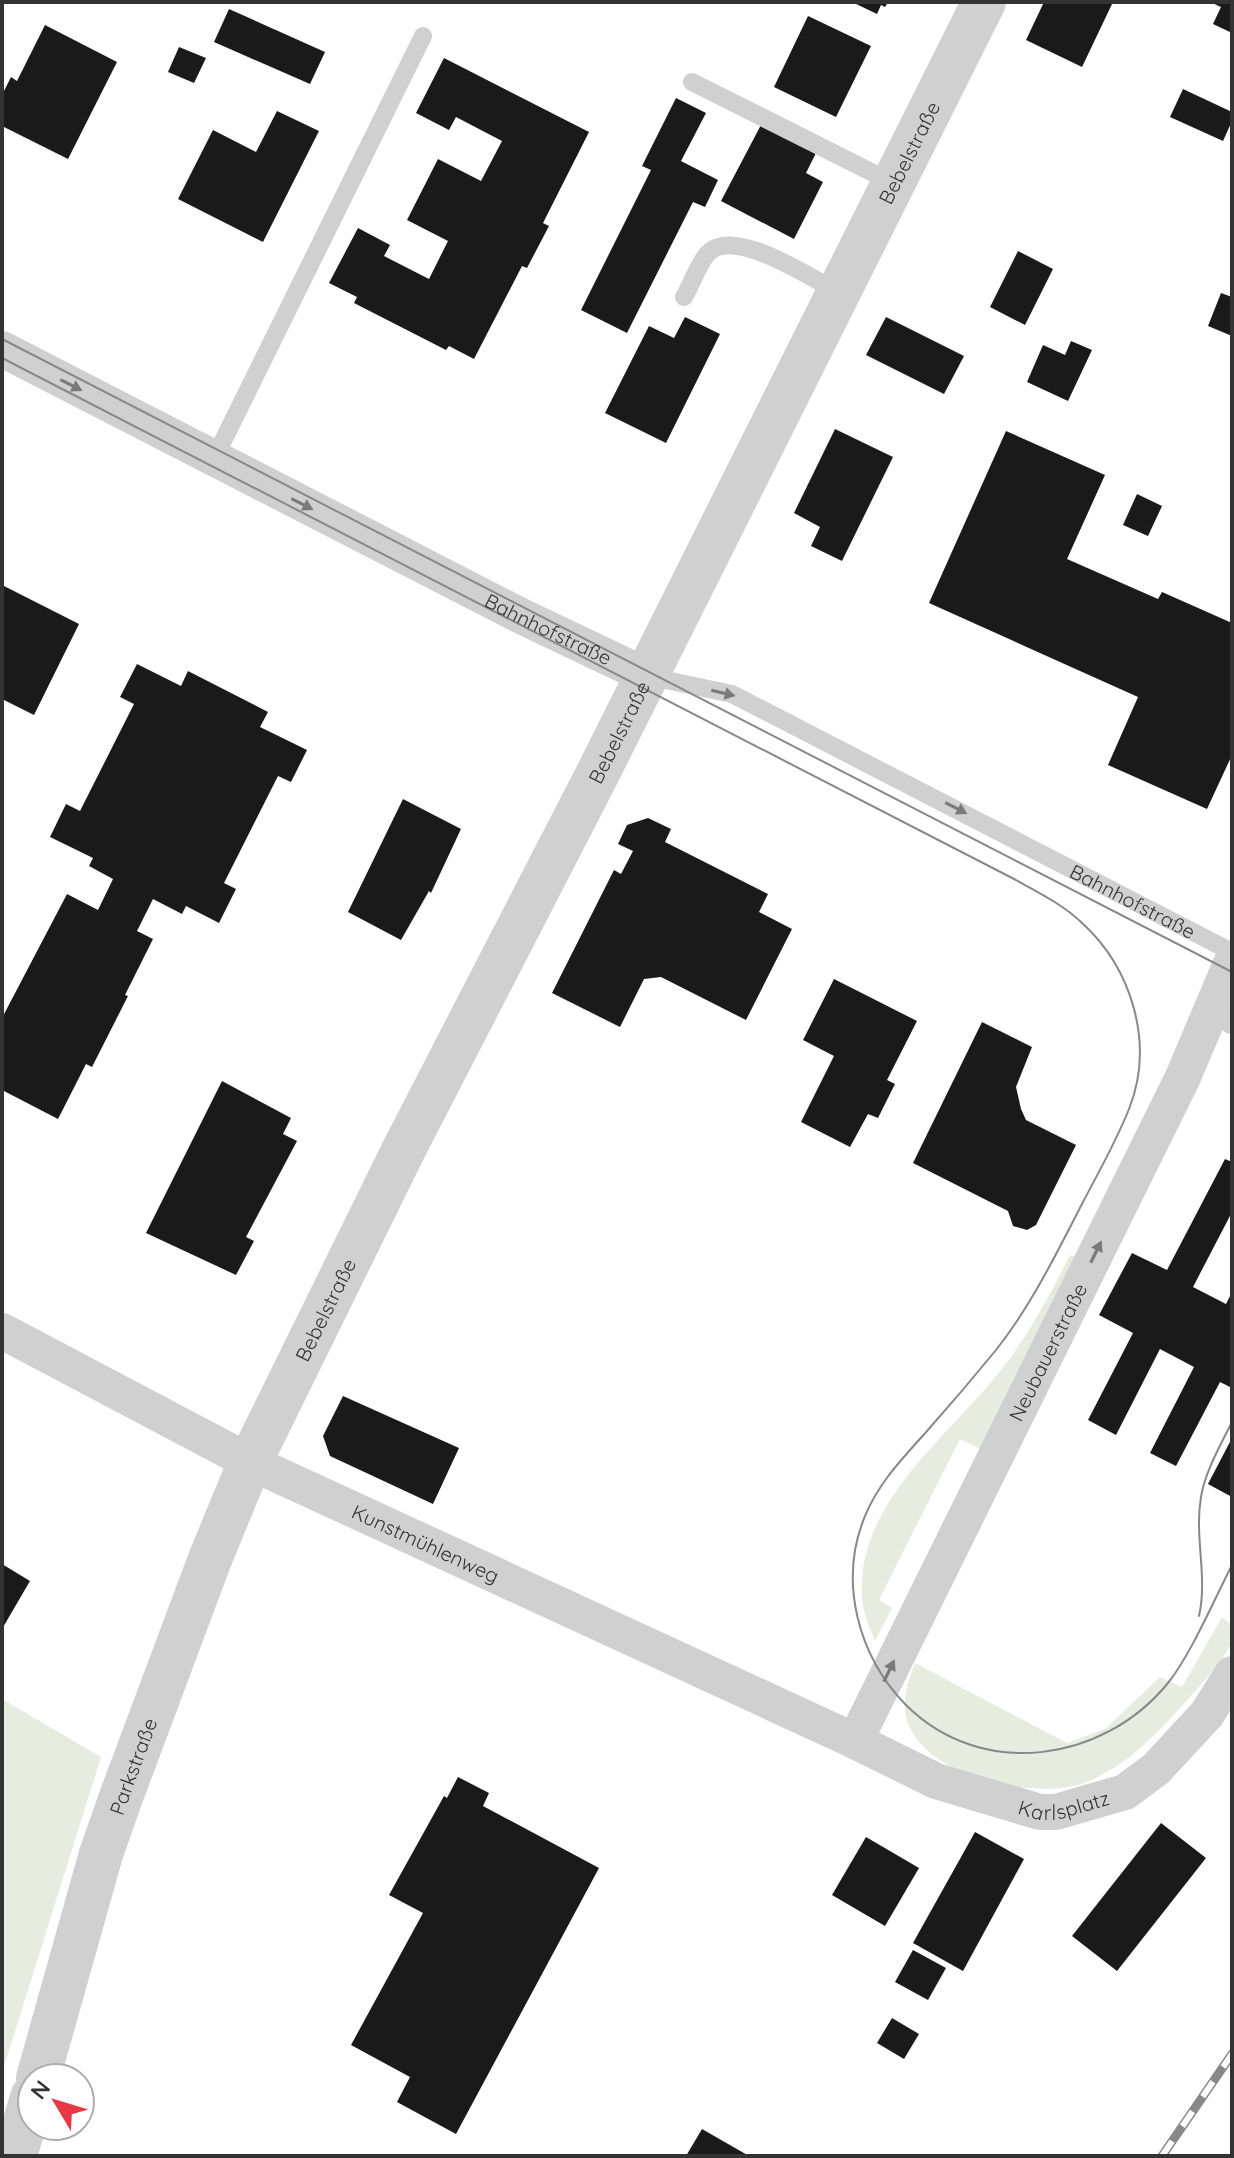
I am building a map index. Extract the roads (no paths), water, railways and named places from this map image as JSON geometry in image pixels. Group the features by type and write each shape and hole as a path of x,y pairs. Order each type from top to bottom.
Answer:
{"street":[{"name":"Bebelstraße","path":"250,1462 403,1151 647,676 984,2"},
{"name":"Bahnhofstraße","path":"2,349 519,615 647,676"},
{"name":"Neubauerstraße","path":"855,1741 1183,1077 1232,961"},
{"name":"Kunstmühlenweg","path":"2,1331 250,1462 855,1741"},
{"name":"Parkstraße","path":"42,2062 101,1854 210,1559 250,1462"},
{"name":"Karlsplatz","path":"855,1741 936,1781 1040,1812 1056,1812 1125,1792 1156,1769 1207,1714 1232,1674"}],"lane":[{"path":"216,460 423,36"},
{"path":"692,82 895,184"},
{"path":"684,297 709,252 723,244 746,245 840,293"},
{"name":"Bahnhofstraße","path":"647,676 732,694 1232,952"}],"tram line":[{"path":"2,339 1232,972"},
{"path":"2,358 1016,880 1058,904 1081,922 1114,961 1134,1008 1140,1059 1129,1109 1063,1242 1021,1316 877,1492 857,1541 853,1566 857,1616 865,1641 889,1685 906,1705 936,1729 969,1744 1005,1752 1041,1752 1076,1745 1110,1731 1141,1710 1177,1671 1232,1565"},
{"path":"1199,1616 1202,1586 1201,1497 1209,1469 1232,1422"}],"railway":[{"path":"1162,2156 1232,2054"}]}
